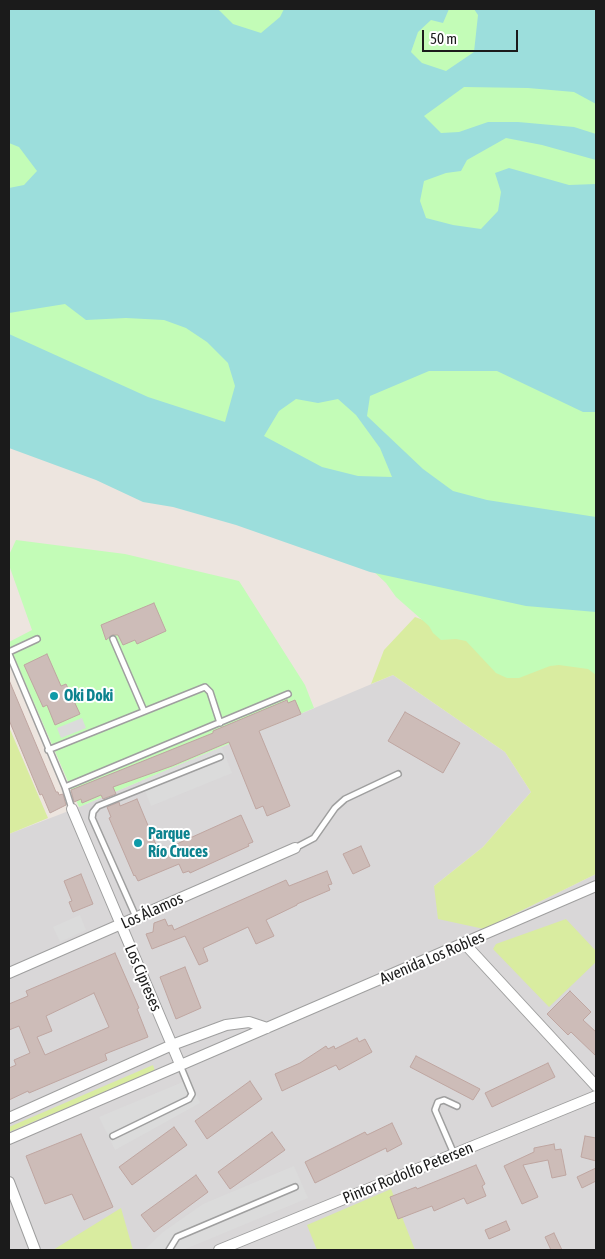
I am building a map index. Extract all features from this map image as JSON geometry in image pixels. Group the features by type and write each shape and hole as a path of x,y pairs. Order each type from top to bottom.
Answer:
{"street":[{"name":"Los Cipreses","path":"72,808 180,1064"},
{"name":"Los Álamos","path":"9,973 295,848"},
{"name":"Avenida Los Robles","path":"9,1138 465,944 596,886"},
{"path":"465,944 596,1086"},
{"path":"9,1118 172,1045 226,1025 249,1022 267,1028"},
{"name":"Pintor Rodolfo Petersen","path":"219,1250 596,1096"},
{"path":"9,1182 34,1250"}],"lane":[{"path":"37,639 9,653 72,808"},
{"path":"114,639 144,711"},
{"path":"48,750 206,687 210,692 220,723"},
{"path":"64,787 288,694"},
{"path":"136,918 92,818 93,812 102,804 220,757"},
{"path":"295,848 314,838 345,798 398,774"},
{"path":"113,1136 189,1100 192,1094 180,1064"},
{"path":"454,1154 435,1110 438,1102 444,1100 457,1106"},
{"path":"169,1250 177,1237 295,1187"}],"shaded area":[{"path":"393,675 505,752 531,792 483,847 434,886 484,929 596,874 596,1250 9,1250 9,834 79,807"},
{"path":"82,718 86,728 61,738 57,728"},
{"path":"222,747 232,773 151,806 141,781"},
{"path":"80,915 86,930 60,942 53,927"},
{"path":"190,1079 200,1103 115,1150 99,1117"},
{"path":"294,1166 308,1198 183,1250 144,1250 163,1232 203,1204"}],"green space":[{"path":"9,9 596,9 596,675 588,669 559,665 550,666 519,678 507,678 496,673 466,641 456,639 441,640 433,633 429,626 396,597 386,583 371,569 9,446"},
{"path":"16,540 125,554 239,581 305,685 314,708 79,807 9,645 9,642 32,630 9,565 9,555"},
{"path":"415,617 478,640 596,663 596,874 484,929 438,919 434,886 483,847 531,792 505,752 393,675 371,684 384,650"},
{"path":"9,727 48,818 9,834"},
{"path":"566,919 596,951 596,962 549,1007 493,949 496,944"},
{"path":"153,1065 155,1071 9,1132 9,1127"},
{"path":"391,1189 415,1250 317,1250 307,1225"},
{"path":"121,1208 133,1250 53,1250"}],"water":[{"path":"9,9 218,9 233,24 261,33 280,17 284,9 449,9 443,23 431,20 418,32 411,52 422,63 446,71 474,52 478,15 474,9 596,9 596,104 574,92 528,88 464,87 424,116 441,133 459,132 488,122 518,122 574,127 596,134 596,160 542,145 506,138 467,160 461,171 446,173 424,181 420,201 426,218 453,225 481,229 498,211 501,192 495,173 509,168 569,185 596,184 596,412 583,412 497,371 429,371 370,396 367,416 423,469 453,491 487,500 596,517 596,612 526,606 370,572 236,525 173,507 143,502 96,480 9,448 9,334 148,397 225,422 235,386 228,363 207,342 186,328 164,320 126,318 86,320 65,304 9,313 9,188 24,185 37,171 19,147 9,143","holes":["296,399 318,403 338,399 356,415 380,448 392,477 358,476 322,467 264,436 279,411"]}],"building":[{"path":"154,603 166,631 137,644 135,640 123,645 118,635 112,635 106,640 101,625"},
{"name":"Oki Doki","path":"47,654 61,686 66,684 80,714 55,725 47,705 43,707 24,665"},
{"path":"9,680 56,792 59,795 63,794 66,805 50,813 42,794 40,795 9,720"},
{"path":"287,700 288,703 295,700 301,714 259,731 290,806 267,816 263,806 256,809 229,742 172,766 113,787 116,794 103,799 101,795 82,803 81,799 74,802 71,790 213,733 213,731"},
{"path":"405,712 460,743 443,773 388,741"},
{"path":"137,799 159,852 241,815 253,842 248,844 249,846 190,873 189,871 183,873 179,864 138,881 134,876 109,818 111,817 107,807 119,802 120,806"},
{"path":"361,846 370,866 353,874 343,854"},
{"path":"327,871 332,884 328,885 330,890 266,920 274,936 256,944 248,927 203,948 208,961 199,965 185,936 152,949 146,934 153,932 154,923 165,919 168,926 172,925 174,930 286,880 289,886"},
{"path":"81,874 93,904 73,912 69,902 72,901 64,881"},
{"path":"115,953 139,1008 137,1009 148,1037 105,1054 107,1060 9,1100 9,1068 16,1065 14,1060 30,1053 19,1026 9,1030 9,1004 28,996 26,991","holes":["94,993 109,1027 45,1055 37,1037 52,1031 46,1016"]},
{"path":"185,967 201,1008 176,1019 160,977"},
{"path":"570,991 591,1012 583,1020 596,1032 596,1056 571,1032 568,1035 547,1014"},
{"path":"357,1038 359,1042 365,1039 372,1052 339,1070 336,1065 282,1091 275,1074 300,1063 326,1046 328,1049 334,1046 335,1049"},
{"path":"416,1056 480,1089 473,1100 410,1067"},
{"path":"548,1063 555,1077 492,1107 485,1093"},
{"path":"250,1081 262,1099 207,1139 195,1121"},
{"path":"392,1123 402,1144 387,1152 386,1148 315,1183 305,1162 365,1132 367,1135"},
{"path":"174,1127 187,1145 132,1185 119,1167"},
{"path":"272,1132 285,1150 230,1189 218,1172"},
{"path":"81,1134 113,1207 84,1220 72,1194 45,1204 26,1156"},
{"path":"585,1136 596,1138 596,1161 581,1157"},
{"path":"554,1144 555,1150 561,1149 566,1175 552,1178 548,1160 523,1165 538,1197 522,1204 504,1166 534,1152 534,1148"},
{"path":"476,1165 485,1184 482,1186 486,1196 467,1204 464,1198 434,1211 432,1206 398,1219 390,1197 416,1187 417,1189"},
{"path":"596,1168 596,1181 582,1188 577,1177"},
{"path":"196,1175 208,1192 154,1232 141,1215"},
{"path":"506,1221 510,1230 489,1239 485,1230"},
{"path":"554,1233 562,1250 551,1250 545,1237"}],"place":[{"name":"Oki Doki","path":"54,696"},
{"name":"Parque Río Cruces","path":"138,843"}]}
